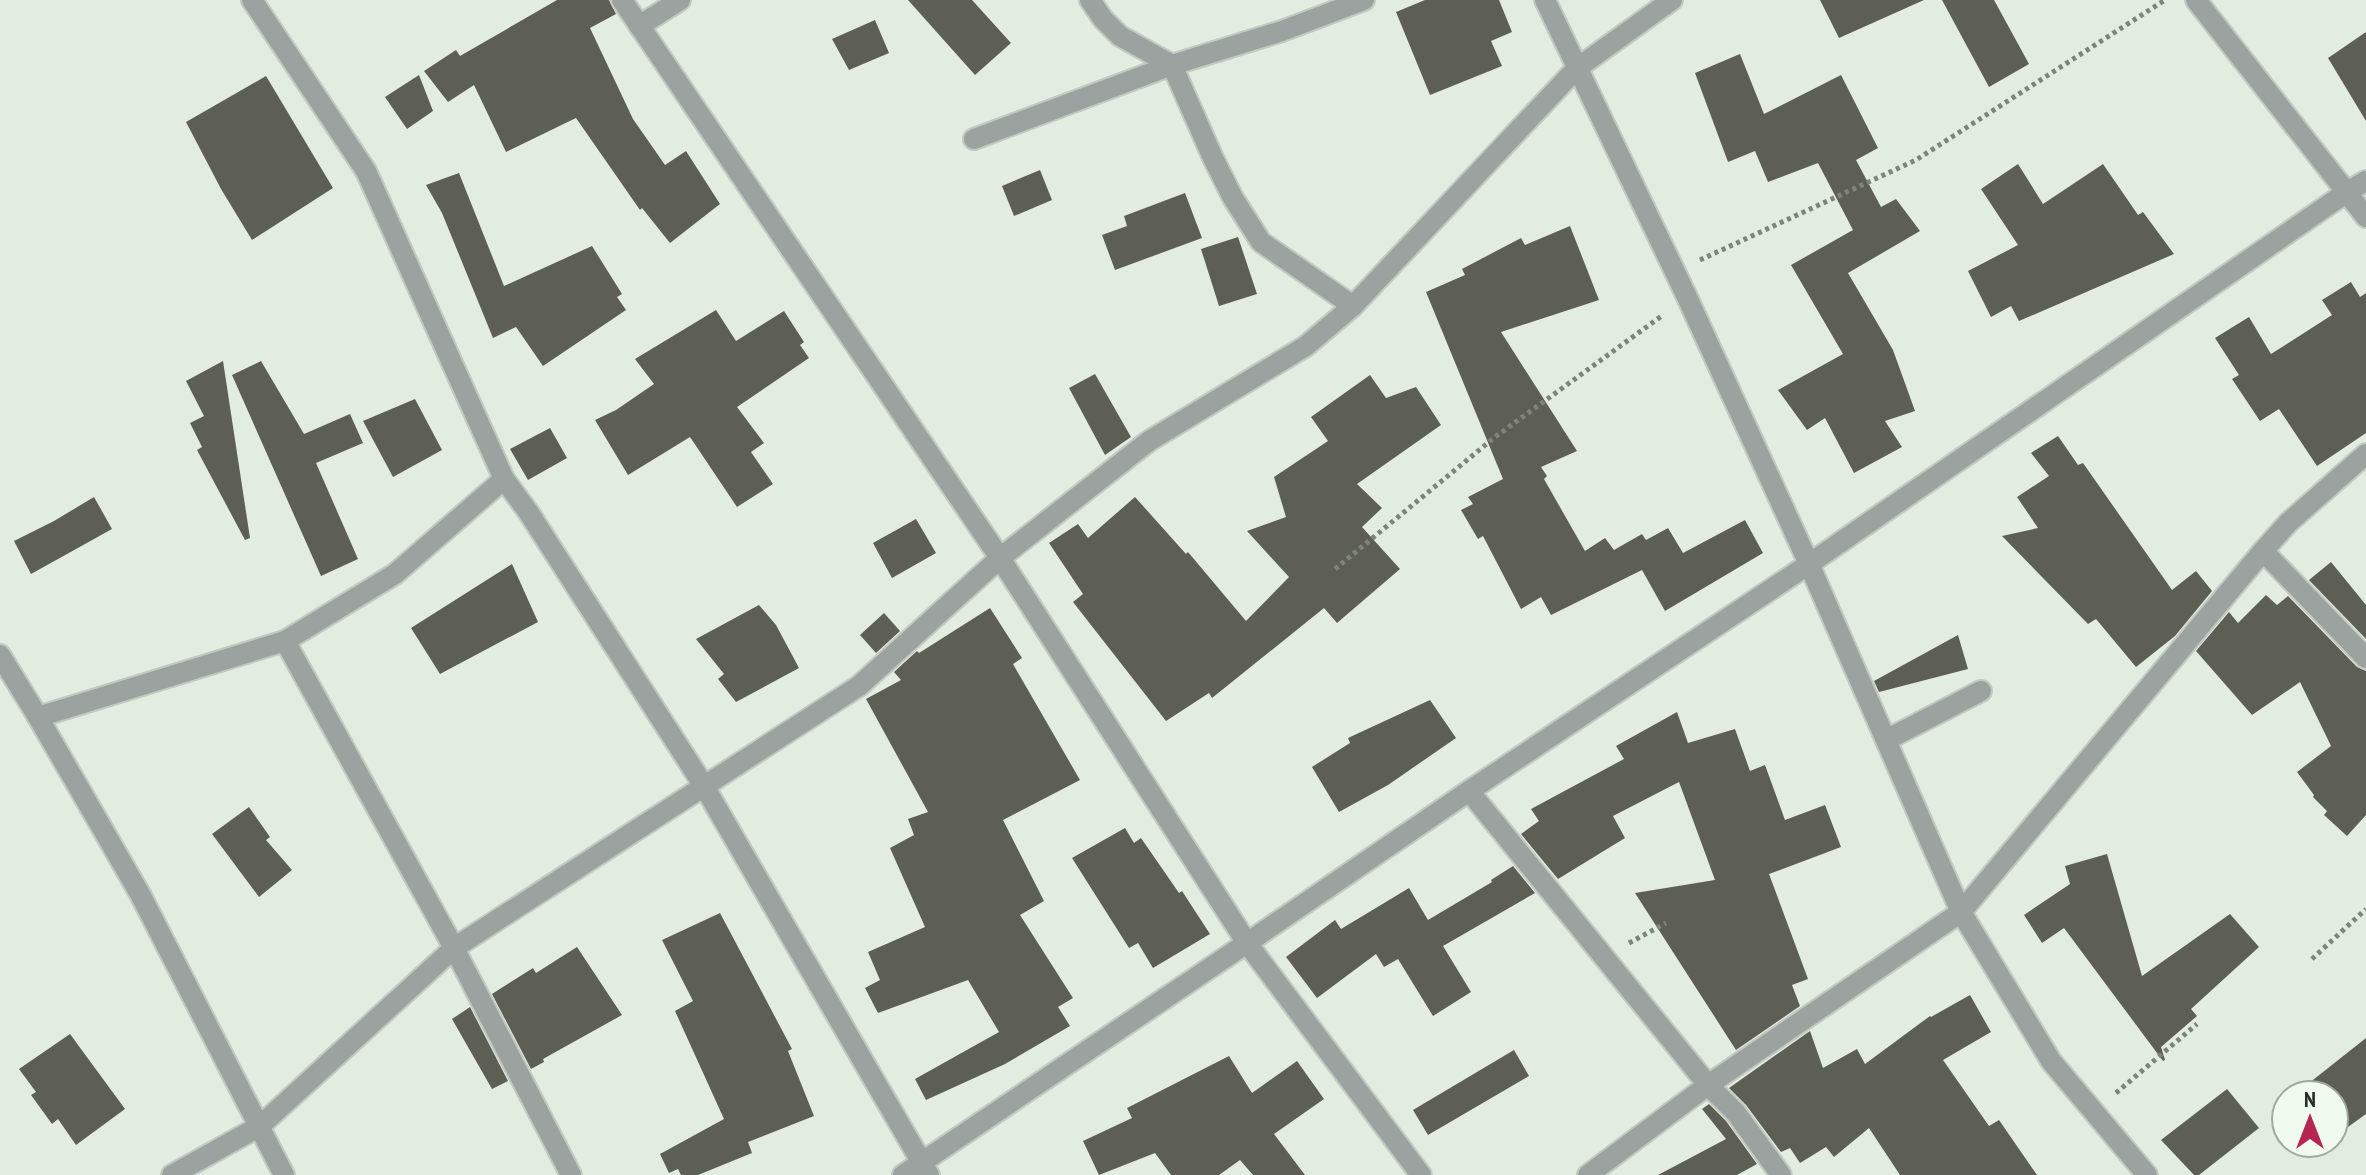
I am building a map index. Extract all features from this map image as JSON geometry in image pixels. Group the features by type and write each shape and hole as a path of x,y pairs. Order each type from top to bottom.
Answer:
{"street":[{"path":"252,0 366,171 504,479 704,786 925,1169"},
{"path":"622,0 1000,558 1247,943 1421,1175"},
{"path":"639,26 680,0"},
{"path":"1090,0 1120,36 1172,65 1220,171 1261,242 1353,306"},
{"path":"974,139 1172,65 1282,31 1364,0"},
{"path":"1545,0 1687,297 1809,564 1961,912 2051,1061 2147,1175"},
{"path":"172,1175 260,1126 454,948 859,686 1000,558 1149,441 1306,346 1353,306 1576,69 1672,0"},
{"path":"2196,0 2366,217"},
{"path":"903,1175 925,1169 1247,943 1809,564 2366,181"},
{"path":"1588,1175 1708,1085 1961,912 2263,551 2288,523 2366,454"},
{"path":"38,717 285,641 395,574 504,479"},
{"path":"2263,551 2366,658"},
{"path":"285,641 454,948 571,1175"},
{"path":"1,657 140,894 284,1175"},
{"path":"1886,740 1981,691"},
{"path":"1469,791 1708,1085 1736,1113 1781,1175"}],"path":[{"path":"1674,272 1916,160 2165,0"},
{"path":"1335,569 1495,437 1687,297"},
{"path":"2312,959 2366,909"},
{"path":"1604,957 1666,923"},
{"path":"2093,1112 2197,1024"}],"building":[{"path":"557,0 609,0 616,14 590,28 633,119 665,165 686,151 720,204 670,243 642,208 640,210 576,118 506,152 474,85 448,102 424,71 456,50 460,56"},
{"path":"908,0 972,0 1011,43 975,75"},
{"path":"1425,0 1499,0 1512,32 1491,41 1502,66 1430,95 1396,12"},
{"path":"1820,0 1924,0 1839,38"},
{"path":"1942,0 1994,0 2029,64 1989,87"},
{"path":"875,20 889,53 849,70 832,39"},
{"path":"2366,32 2366,121 2328,58"},
{"path":"1740,54 1764,114 1841,75 1878,148 1856,160 1881,207 1896,199 1920,231 1848,273 1893,350 1915,411 1885,421 1902,447 1854,473 1825,418 1807,430 1778,390 1843,354 1791,265 1853,230 1818,163 1768,182 1755,151 1728,162 1695,73"},
{"path":"419,75 433,111 407,129 385,97"},
{"path":"266,76 333,188 252,240 186,122"},
{"path":"2018,164 2043,204 2103,164 2138,215 2143,212 2174,254 2019,321 2011,306 1991,317 1968,271 2018,245 1981,189"},
{"path":"1040,170 1052,200 1014,216 1002,186"},
{"path":"459,173 504,286 592,246 622,294 617,297 626,310 543,366 516,327 493,338 442,213 426,185"},
{"path":"1185,193 1202,238 1115,270 1102,235 1127,226 1124,216"},
{"path":"1570,226 1599,300 1501,332 1577,451 1541,467 1547,476 1544,479 1585,551 1605,538 1614,550 1642,534 1646,540 1668,528 1683,553 1745,520 1763,553 1665,611 1642,570 1551,615 1541,597 1521,609 1483,536 1478,539 1461,510 1473,504 1468,497 1503,479 1426,292 1465,275 1462,269 1521,238 1525,245"},
{"path":"1238,237 1257,294 1219,306 1201,249"},
{"path":"2351,282 2360,297 2366,293 2366,433 2317,466 2279,409 2260,421 2232,379 2239,375 2215,338 2249,317 2271,354 2332,315 2322,300"},
{"path":"716,310 736,341 784,311 804,342 800,345 809,358 737,407 764,443 751,452 773,484 737,507 690,437 628,475 595,420 616,410 654,384 635,359"},
{"path":"223,361 250,538 245,540 197,450 202,447 190,423 204,416 186,381"},
{"path":"261,361 304,434 350,414 363,443 316,463 358,559 321,576 232,375"},
{"path":"1095,374 1131,437 1105,455 1069,388"},
{"path":"1370,375 1386,398 1416,387 1441,425 1357,484 1382,508 1362,527 1400,569 1337,623 1324,608 1212,698 1209,693 1166,721 1073,602 1083,594 1049,543 1078,524 1088,538 1135,497 1186,554 1188,552 1246,621 1289,577 1247,531 1286,517 1274,477 1328,441 1311,417"},
{"path":"415,399 442,450 393,477 363,421"},
{"path":"550,428 567,458 528,480 510,449"},
{"path":"2058,436 2078,465 2083,463 2172,590 2196,571 2212,591 2175,636 2136,667 2096,619 2088,624 2002,536 2038,528 2017,497 2049,476 2031,453"},
{"path":"94,497 112,529 31,574 14,541"},
{"path":"916,519 936,553 892,578 873,543"},
{"path":"2331,562 2366,605 2366,639 2309,580"},
{"path":"512,564 538,622 440,674 411,628"},
{"path":"2266,595 2277,605 2288,596 2357,667 2366,671 2366,815 2347,836 2324,815 2327,811 2313,797 2297,772 2331,746 2300,682 2252,715 2196,651 2229,612 2238,623"},
{"path":"759,605 776,625 799,668 736,702 718,679 724,674 696,639"},
{"path":"990,608 1022,658 1013,664 1080,780 1003,820 1044,901 1020,915 1073,998 1058,1007 1070,1026 1005,1064 926,1100 915,1079 999,1032 968,980 878,1013 865,988 880,980 868,952 925,927 890,848 914,835 908,819 928,812 866,699 901,680 894,672 917,651 919,653"},
{"path":"884,613 900,631 876,653 860,635"},
{"path":"1958,635 1968,669 1879,692 1874,681"},
{"path":"1430,700 1456,738 1388,785 1339,812 1312,767 1350,743 1348,738"},
{"path":"1677,712 1688,743 1735,729 1750,771 1765,765 1785,820 1825,805 1841,847 1769,874 1808,979 1792,985 1800,1006 1736,1050 1635,893 1715,880 1679,782 1613,816 1625,838 1558,879 1521,834 1539,821 1531,809 1624,759 1616,746"},
{"path":"249,807 270,837 266,840 292,870 259,897 212,834"},
{"path":"1125,828 1134,843 1141,838 1210,934 1153,968 1138,943 1129,948 1072,858"},
{"path":"2107,854 2142,976 2230,914 2259,947 2191,1009 2197,1016 2161,1047 2163,1061 2064,928 2042,943 2024,915 2070,884 2065,866"},
{"path":"1513,866 1535,893 1443,946 1471,992 1433,1016 1398,959 1384,967 1376,954 1317,998 1286,957 1335,920 1341,929 1409,888 1428,920"},
{"path":"720,913 792,1049 788,1051 814,1116 748,1142 752,1153 698,1175 681,1175 678,1169 669,1173 660,1154 724,1119 675,1011 693,1001 662,940"},
{"path":"577,947 622,1015 543,1059 544,1062 531,1069 492,994 533,968 536,973"},
{"path":"1970,995 1991,1032 1943,1060 1989,1126 1999,1120 2037,1175 1900,1175 1869,1128 1834,1157 1826,1147 1800,1163 1790,1148 1781,1152 1746,1105 1729,1088 1810,1031 1823,1068 1857,1049 1865,1064 1930,1016"},
{"path":"470,1007 508,1081 492,1089 452,1019"},
{"path":"70,1034 125,1109 76,1145 58,1119 52,1124 31,1095 36,1092 19,1069"},
{"path":"2366,1038 2366,1114 2350,1126 2350,1079 2314,1079"},
{"path":"1514,1050 1529,1076 1428,1135 1413,1110"},
{"path":"1229,1056 1252,1093 1297,1061 1324,1099 1274,1134 1305,1175 1253,1175 1240,1160 1219,1175 1171,1175 1155,1153 1099,1175 1083,1141 1132,1118 1127,1108"},
{"path":"2227,1089 2259,1128 2199,1175 2194,1175 2161,1140"},
{"path":"1709,1104 1726,1121 1757,1164 1737,1175 1658,1175 1726,1139 1702,1109"}]}
